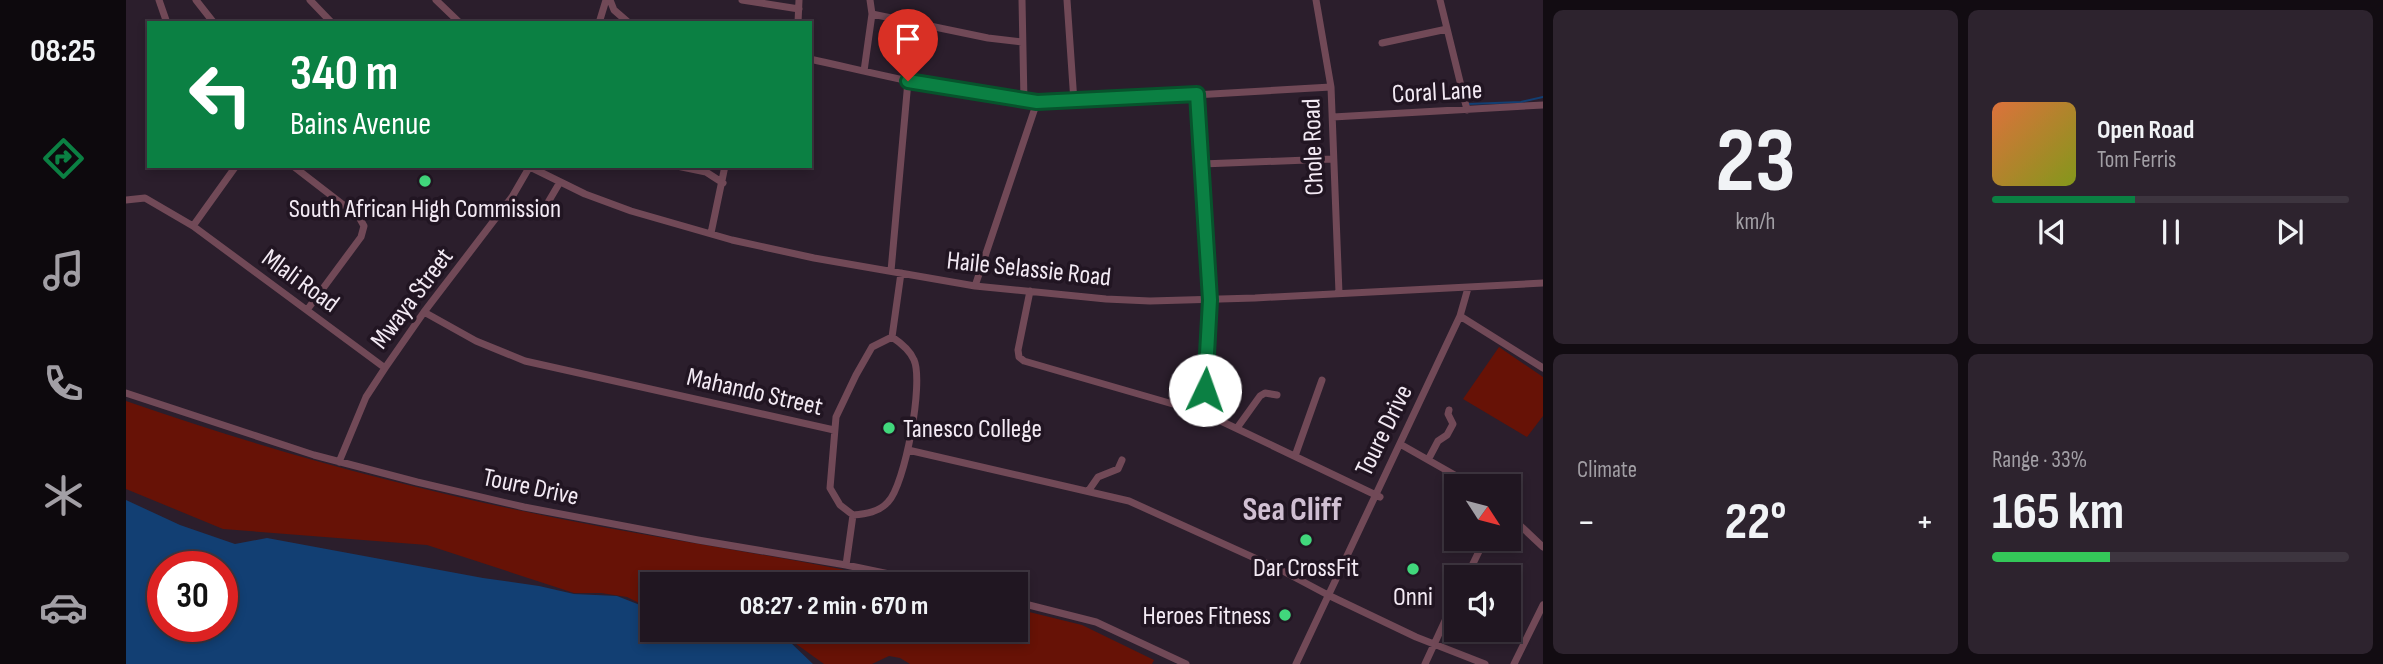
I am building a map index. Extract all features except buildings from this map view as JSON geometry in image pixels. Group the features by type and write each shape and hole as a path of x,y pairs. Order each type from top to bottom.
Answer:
{"street":[{"path":"159,0 166,21"},
{"path":"196,0 212,21"},
{"path":"310,0 330,21"},
{"path":"436,0 458,21"},
{"path":"600,21 608,0"},
{"path":"608,0 614,10 627,21"},
{"path":"742,0 799,9"},
{"path":"798,21 799,0"},
{"path":"864,71 872,14 870,0"},
{"path":"1022,0 1024,101"},
{"path":"1067,0 1073,102"},
{"name":"Chole Road","path":"1316,0 1331,87 1339,293"},
{"path":"1440,0 1467,110"},
{"path":"872,14 988,38 1022,42"},
{"path":"1382,43 1447,29"},
{"path":"812,59 908,81 1037,102 1331,87"},
{"path":"891,271 908,81"},
{"path":"1197,94 1210,300 1204,413"},
{"path":"975,286 1037,102"},
{"name":"Coral Lane","path":"1333,117 1543,105"},
{"path":"1202,164 1334,159"},
{"path":"193,226 235,168"},
{"path":"296,168 359,216 363,226 361,237 307,310"},
{"name":"Mwaya Street","path":"338,462 366,397 424,312 512,197 528,168"},
{"name":"Haile Selassie Road","path":"533,168 631,211 765,248 975,286 1106,299 1210,300 1543,283"},
{"path":"687,168 706,172 723,183"},
{"path":"711,233 725,168"},
{"path":"540,216 561,182"},
{"name":"Mlali Road","path":"126,200 145,198 193,226 385,368"},
{"path":"892,337 901,273"},
{"name":"Toure Drive","path":"1296,664 1378,496 1460,316 1468,288"},
{"path":"1030,291 1018,350 1022,359 1204,413 1378,496"},
{"name":"Mahando Street","path":"424,312 476,341 525,361 834,430 830,488 841,505 853,515"},
{"path":"1460,316 1543,368"},
{"path":"834,430 841,406 867,355 872,347 892,337"},
{"path":"846,565 853,515 878,510 888,503 894,494 908,450 917,377 915,362 908,350 892,337"},
{"path":"1294,456 1322,380"},
{"name":"Toure Drive","path":"126,393 338,462 524,507 880,572"},
{"path":"1237,428 1260,396 1267,393 1276,395"},
{"path":"1428,460 1438,441 1447,435 1454,424 1448,414 1449,410"},
{"path":"1400,443 1453,474"},
{"path":"908,450 1136,504 1281,570 1328,595 1485,664"},
{"path":"1089,491 1098,477 1118,469 1122,460"},
{"path":"1521,526 1543,547"},
{"path":"1028,605 1096,622 1186,664"},
{"path":"1514,664 1543,605"},
{"path":"1425,664 1444,621"}],"shaded area":[{"path":"1499,347 1543,377 1543,416 1527,437 1463,399"},
{"path":"126,401 285,452 501,507 851,572 640,572 640,604 627,597 574,593 427,545 223,529 126,489"},
{"path":"1028,612 1082,625 1154,660 1152,664 910,664 889,656 872,664 824,664 793,642 1028,642"}],"water":[{"path":"126,500 180,525 235,544 267,538 574,594 617,596 640,605 640,642 790,642 813,664 126,664"}],"waterway":[{"path":"1468,104 1521,102 1543,97"}],"place":[{"name":"South African High Commission","path":"425,181"},
{"name":"Tanesco College","path":"889,428"},
{"name":"Dar CrossFit","path":"1306,540"},
{"name":"Onni","path":"1413,569"},
{"name":"Heroes Fitness","path":"1285,615"}],"district":[{"name":"Sea Cliff","path":"1292,508"}],"route":[{"path":"908,81 1037,102 1197,94 1210,300 1205,390"}]}
